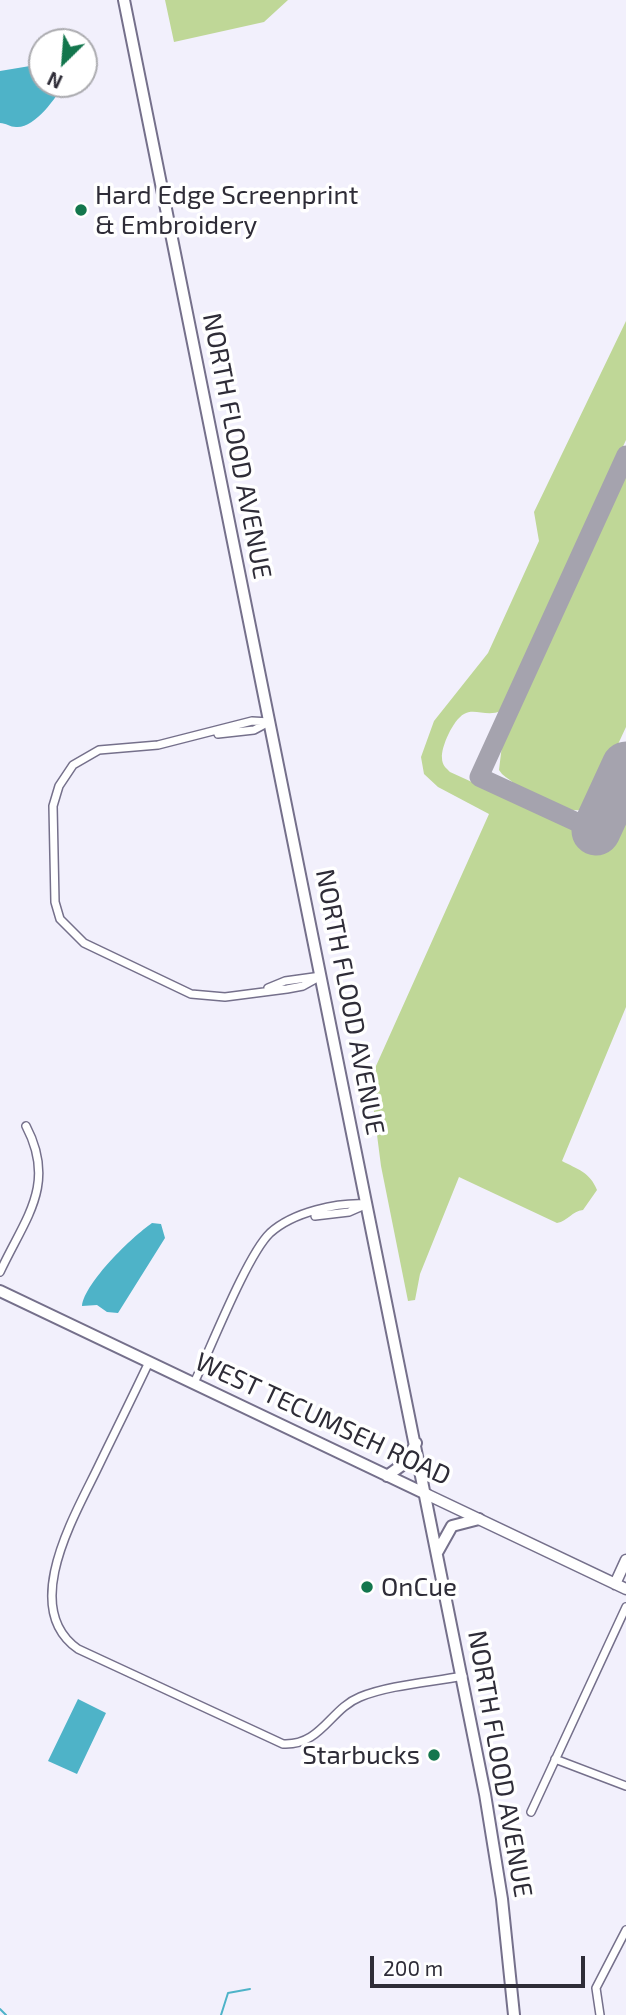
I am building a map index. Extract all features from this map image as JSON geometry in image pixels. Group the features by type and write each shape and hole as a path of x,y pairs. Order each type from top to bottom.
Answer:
{"main road":[{"name":"NORTH FLOOD AVENUE","path":"124,0 463,1676 493,1837 514,2015"},
{"name":"WEST TECUMSEH ROAD","path":"0,1291 626,1589"},
{"path":"387,1476 405,1463 416,1443"},
{"path":"438,1550 452,1526 479,1519"},
{"path":"615,1584 626,1560"}],"street":[{"path":"270,722 254,730 210,734 158,745 106,749 80,759 67,771 58,786 54,806 52,878 57,910 78,940 191,994 225,997 262,990 285,981 321,976"},
{"path":"0,1272 38,1191 40,1155 26,1126"},
{"path":"194,1384 262,1243 280,1226 304,1216 348,1203 367,1204"},
{"path":"149,1362 60,1550 53,1585 54,1612 65,1639 78,1649 103,1661 252,1732 285,1744 303,1742 314,1737 361,1696 463,1676"},
{"path":"531,1812 626,1607"},
{"path":"555,1759 626,1786"},
{"path":"600,2015 596,1988 626,1930"}],"green space":[{"path":"165,0 288,0 264,22 174,42"},
{"path":"626,321 626,440 501,711 468,712 460,717 448,734 442,758 443,764 450,772 608,844 626,806 626,1007 562,1161 587,1175 597,1190 583,1210 557,1223 459,1177 420,1274 415,1300 408,1301 381,1166 372,1096 367,1086 489,814 438,787 424,774 421,757 434,721 488,653 539,541 534,512"},
{"path":"626,468 626,727 588,809 566,809 520,788 502,774 499,770 502,745"}],"water":[{"path":"28,66 28,98 55,98 30,123 16,127 0,123 0,71"},
{"path":"152,1223 161,1224 165,1238 118,1313 107,1312 97,1305 82,1306 91,1285 100,1273 133,1238"},
{"path":"78,1699 106,1713 77,1774 48,1761"}],"waterway":[{"path":"221,2015 228,1993 250,1989"},
{"path":"0,2009 6,2015"}],"taxiway":[{"path":"596,831 479,777 626,455"}],"runway":[{"path":"596,831 626,766"}],"place":[{"name":"Hard Edge Screenprint & Embroidery","path":"81,210"},
{"name":"OnCue","path":"367,1587"},
{"name":"Starbucks","path":"434,1755"}]}
